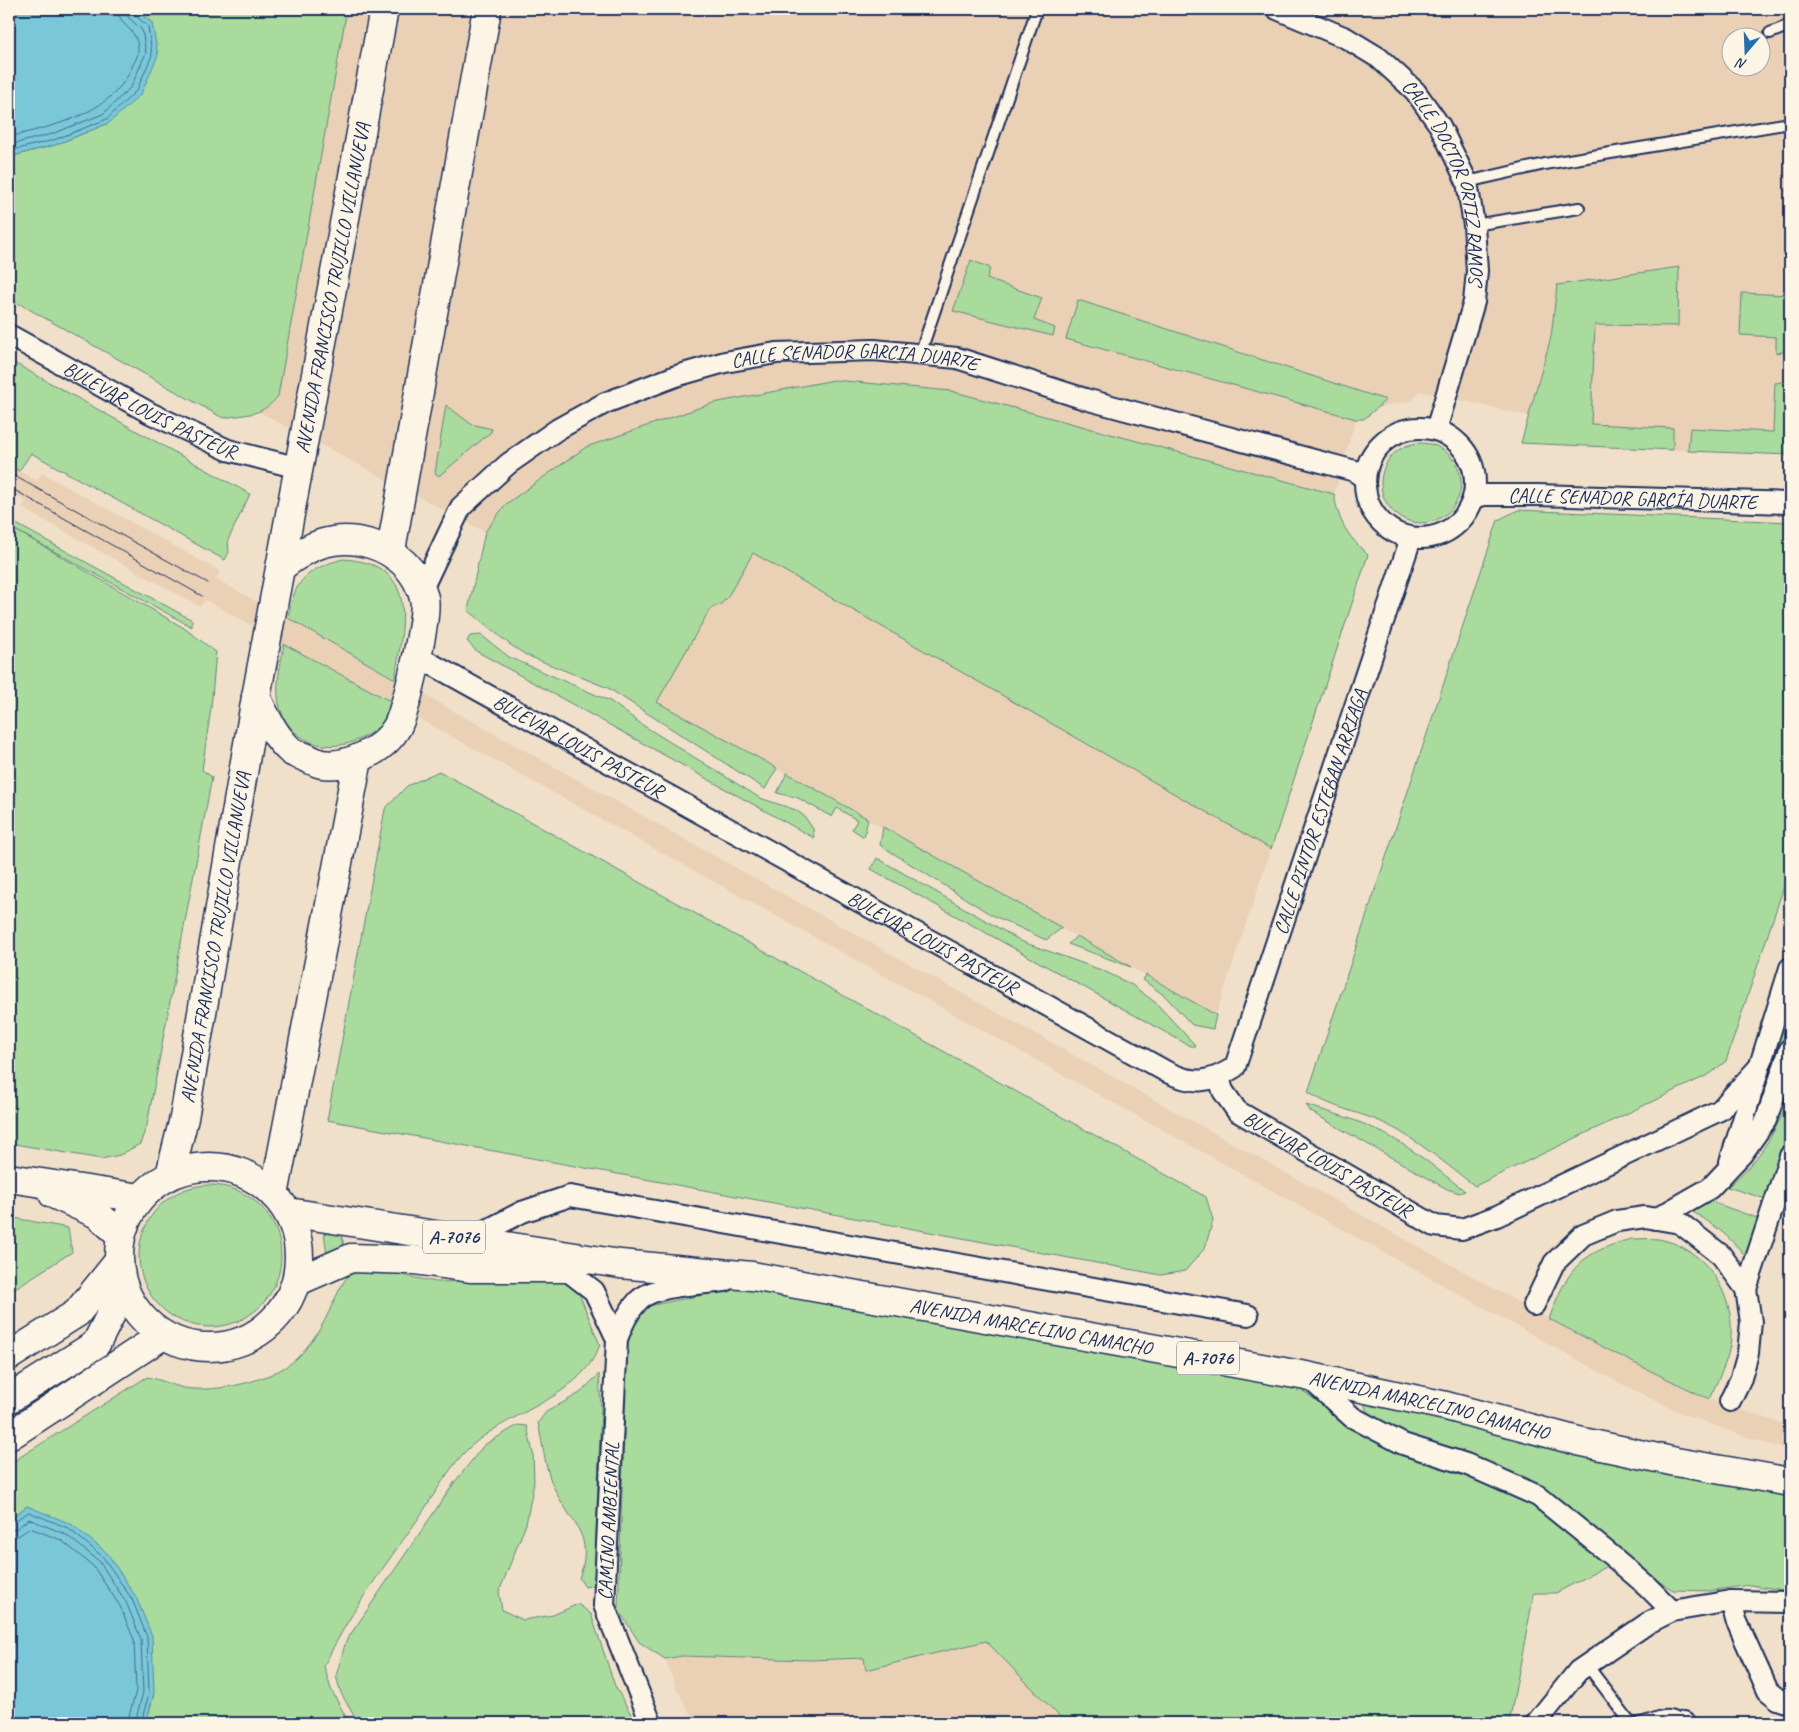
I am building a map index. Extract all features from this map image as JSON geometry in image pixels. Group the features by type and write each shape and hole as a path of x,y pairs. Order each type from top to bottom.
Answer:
{"street":[{"name":"AVENIDA FRANCISCO TRUJILLO VILLANUEVA","path":"170,1175 184,1118 256,697 384,9"},
{"path":"391,550 487,9"},
{"name":"CALLE DOCTOR ORTIZ RAMOS","path":"1277,9 1346,38 1379,58 1415,91 1435,119 1456,156 1467,182 1474,225 1477,271 1474,302 1436,430"},
{"name":"BULEVAR LOUIS PASTEUR","path":"9,335 150,413 221,446 299,468"},
{"name":"CALLE SENADOR GARCÍA DUARTE","path":"421,591 461,507 508,464 558,429 605,403 676,376 726,362 776,353 874,350 957,358 1085,399 1355,471 1364,478"},
{"path":"1423,428 1436,430 1454,439 1465,451 1474,474 1474,498 1462,519 1443,534 1427,538 1411,538 1395,533 1381,523 1371,511 1365,495 1364,478 1368,462 1377,447 1390,436 1406,429 1423,428"},
{"name":"CALLE SENADOR GARCÍA DUARTE","path":"1474,498 1484,495 1538,495 1790,503"},
{"name":"CALLE PINTOR ESTEBAN ARRIAGA","path":"1219,1078 1235,1067 1411,538"},
{"path":"256,697 275,734 293,752 323,764 342,763 358,759 384,744 397,727 417,656 425,599 403,562 391,550 355,539 334,541 302,550 280,567"},
{"name":"BULEVAR LOUIS PASTEUR","path":"417,656 1166,1072 1182,1080 1203,1081 1219,1078 1223,1091 1237,1112 1435,1226 1462,1229 1497,1216 1720,1110 1759,1067"},
{"path":"281,1204 358,759"},
{"path":"1728,1170 1790,968"},
{"path":"1656,1219 1710,1188 1742,1154 1766,1120 1790,1049"},
{"path":"1730,1401 1741,1378 1748,1353 1751,1322 1746,1289 1790,1156"},
{"name":"A-7076","path":"197,1167 226,1168 252,1178 281,1204 297,1235 300,1258 296,1282 285,1307 266,1327 243,1341 216,1347 198,1346 189,1345 163,1335 139,1315 124,1288 118,1262 121,1234 128,1215 140,1198 154,1185 170,1175 197,1167"},
{"path":"15,1179 140,1198"},
{"path":"15,1179 97,1214 121,1234"},
{"path":"470,1239 522,1212 570,1196 1248,1315"},
{"name":"AVENIDA MARCELINO CAMACHO","path":"281,1204 470,1239 620,1264 752,1276 1306,1376 1446,1406 1578,1441 1676,1462 1790,1482"},
{"path":"1534,1305 1554,1263 1583,1235 1617,1221 1645,1217 1680,1223 1721,1255 1746,1289"},
{"name":"AVENIDA MARCELINO CAMACHO","path":"296,1282 351,1258 414,1260 470,1268 564,1268 620,1264"},
{"path":"9,1356 77,1313 118,1262"},
{"name":"CAMINO AMBIENTAL","path":"564,1268 594,1291 617,1339"},
{"name":"CAMINO AMBIENTAL","path":"651,1723 604,1605 617,1339 626,1318 639,1300 659,1290 752,1276"},
{"path":"9,1399 96,1344 124,1288"},
{"path":"9,1436 163,1335"},
{"path":"1306,1376 1352,1417 1403,1444 1466,1464 1538,1496 1647,1586 1672,1611"},
{"path":"1731,1601 1736,1620 1768,1691 1778,1699 1790,1703"},
{"path":"1536,1723 1578,1671 1648,1623 1672,1611 1731,1601 1790,1602"}],"lane":[{"path":"920,354 1037,9"},
{"path":"1772,32 1790,25"},
{"path":"1467,182 1545,164 1790,124"},
{"path":"1474,225 1579,208"},
{"path":"1587,1665 1631,1723"},
{"path":"1640,1723 1663,1714 1673,1715 1684,1723"}],"shaded area":[{"path":"9,9 1790,9 1790,455 1521,443 1529,416 1420,391 1413,400 1379,408 1364,419 1356,419 1334,494 1337,513 1349,538 1368,555 1216,1015 657,702 485,532 259,412 223,418 9,298"},
{"path":"9,465 37,481 42,473 220,571 216,579 1549,1319 1709,1399 1790,1426 1790,1451 1728,1431 1676,1411 1614,1380 205,600 200,607 22,508 26,501 9,491"},
{"path":"986,1641 1066,1723 696,1723 676,1688 665,1659 682,1656 809,1660 864,1658 866,1670"}],"green space":[{"path":"135,9 347,9 278,396 272,403 260,411 247,415 223,418 9,298 9,157 55,145 109,123 152,23"},
{"path":"971,260 990,268 987,279 1042,298 1034,320 1055,328 1053,336 953,311"},
{"path":"1679,267 1678,326 1595,325 1591,424 1673,428 1673,450 1521,443 1551,337 1557,285"},
{"path":"1742,293 1790,295 1790,351 1776,353 1776,337 1740,335"},
{"path":"1078,300 1386,400 1364,419 1356,419 1066,339"},
{"path":"9,360 250,494 228,540 229,552 225,560 31,453 19,471 9,465"},
{"path":"834,380 951,391 1334,494 1341,521 1349,535 1368,555 1271,849 753,553 727,598 721,604 710,609 657,702 777,768 765,789 608,688 526,655 509,644 468,610 485,532 506,504 586,447 713,403"},
{"path":"1790,381 1790,455 1688,451 1690,428 1773,432 1775,383"},
{"path":"446,405 471,424 492,429 491,432 439,476 435,473"},
{"path":"1413,443 1429,443 1450,454 1461,475 1461,491 1450,512 1429,523 1413,523 1399,517 1387,505 1381,491 1381,475 1387,461 1399,449"},
{"path":"1518,510 1790,522 1790,868 1726,1061 1710,1074 1475,1186 1398,1130 1326,1102 1308,1092 1498,520"},
{"path":"9,520 192,620 192,627 17,531 184,628 216,652 211,708 202,770 212,777 147,1125 140,1144 120,1155 101,1159 9,1143"},
{"path":"343,559 368,563 385,572 396,584 401,600 403,618 395,679 288,618 294,595 304,578 320,567"},
{"path":"481,635 509,657 610,701 644,726 760,798 796,810 805,817 813,829 814,838 476,651 467,641 470,636"},
{"path":"284,644 392,702 380,726 355,741 329,746 316,744 294,731 286,721 278,700 279,676"},
{"path":"439,771 1206,1197 1213,1220 1205,1248 1185,1271 1161,1275 327,1120 385,809 407,786"},
{"path":"787,773 868,819 864,837 852,829 857,820 837,808 832,817 798,798 777,793"},
{"path":"883,827 1062,928 1046,940 990,914 880,845"},
{"path":"877,858 1023,942 1104,971 1132,985 1156,1003 1196,1046 1190,1046 871,869"},
{"path":"1077,936 1131,967 1068,944"},
{"path":"1146,975 1216,1015 1213,1029 1192,1025 1165,996 1143,980"},
{"path":"1790,1000 1790,1023 1761,1113 1750,1131"},
{"path":"1790,1093 1790,1126 1766,1199 1727,1187 1738,1178 1766,1145"},
{"path":"1306,1105 1374,1128 1426,1160 1465,1191 1459,1193 1447,1189 1311,1112"},
{"path":"210,1185 224,1186 237,1191 249,1197 260,1206 269,1217 275,1229 280,1242 280,1270 275,1283 269,1295 260,1306 249,1315 237,1321 224,1326 210,1327 196,1326 183,1321 171,1315 160,1306 151,1295 145,1283 140,1270 139,1256 140,1242 145,1229 151,1217 160,1206 171,1197 183,1191 196,1186"},
{"path":"1709,1201 1760,1219 1749,1253 1745,1256 1721,1231 1691,1211"},
{"path":"9,1217 68,1228 72,1252 9,1292"},
{"path":"324,1232 341,1233 345,1249 327,1255"},
{"path":"1631,1239 1658,1239 1675,1244 1691,1252 1715,1277 1724,1293 1731,1327 1730,1345 1724,1366 1709,1399 1549,1319 1562,1288 1577,1266 1587,1258 1613,1244"},
{"path":"372,1269 436,1282 562,1279 576,1286 600,1345 589,1365 575,1380 557,1394 479,1439 463,1454 445,1477 344,1627 324,1666 331,1689 349,1723 146,1723 154,1693 27,1506 9,1520 9,1464 147,1377 184,1388 212,1389 243,1384 273,1374 296,1359 315,1336 350,1273"},
{"path":"753,1285 1287,1380 1381,1445 1529,1503 1607,1566 1556,1593 1534,1593 1509,1723 1066,1723 986,1641 866,1670 864,1658 809,1660 682,1656 665,1659 639,1642 618,1609 627,1344 635,1313 648,1306"},
{"path":"599,1374 601,1407 594,1585 585,1587 579,1578 583,1563 583,1540 552,1483 538,1423 546,1412 580,1393"},
{"path":"1364,1402 1790,1493 1790,1591 1750,1585 1709,1591 1673,1590 1656,1580 1528,1478 1405,1433 1367,1412"},
{"path":"518,1425 527,1426 533,1453 534,1483 526,1524 499,1592 502,1610 523,1620 553,1615 578,1604 591,1614 615,1686 636,1723 358,1723 341,1693 336,1676 346,1641 454,1483 484,1445"}],"water":[{"path":"9,9 135,9 152,23 158,55 141,94 109,123 55,145 9,157"},
{"path":"27,1506 71,1524 107,1553 136,1597 152,1636 154,1693 146,1723 9,1723 9,1520"}],"tram line":[{"path":"9,473 208,583"},
{"path":"9,487 202,596"}]}
